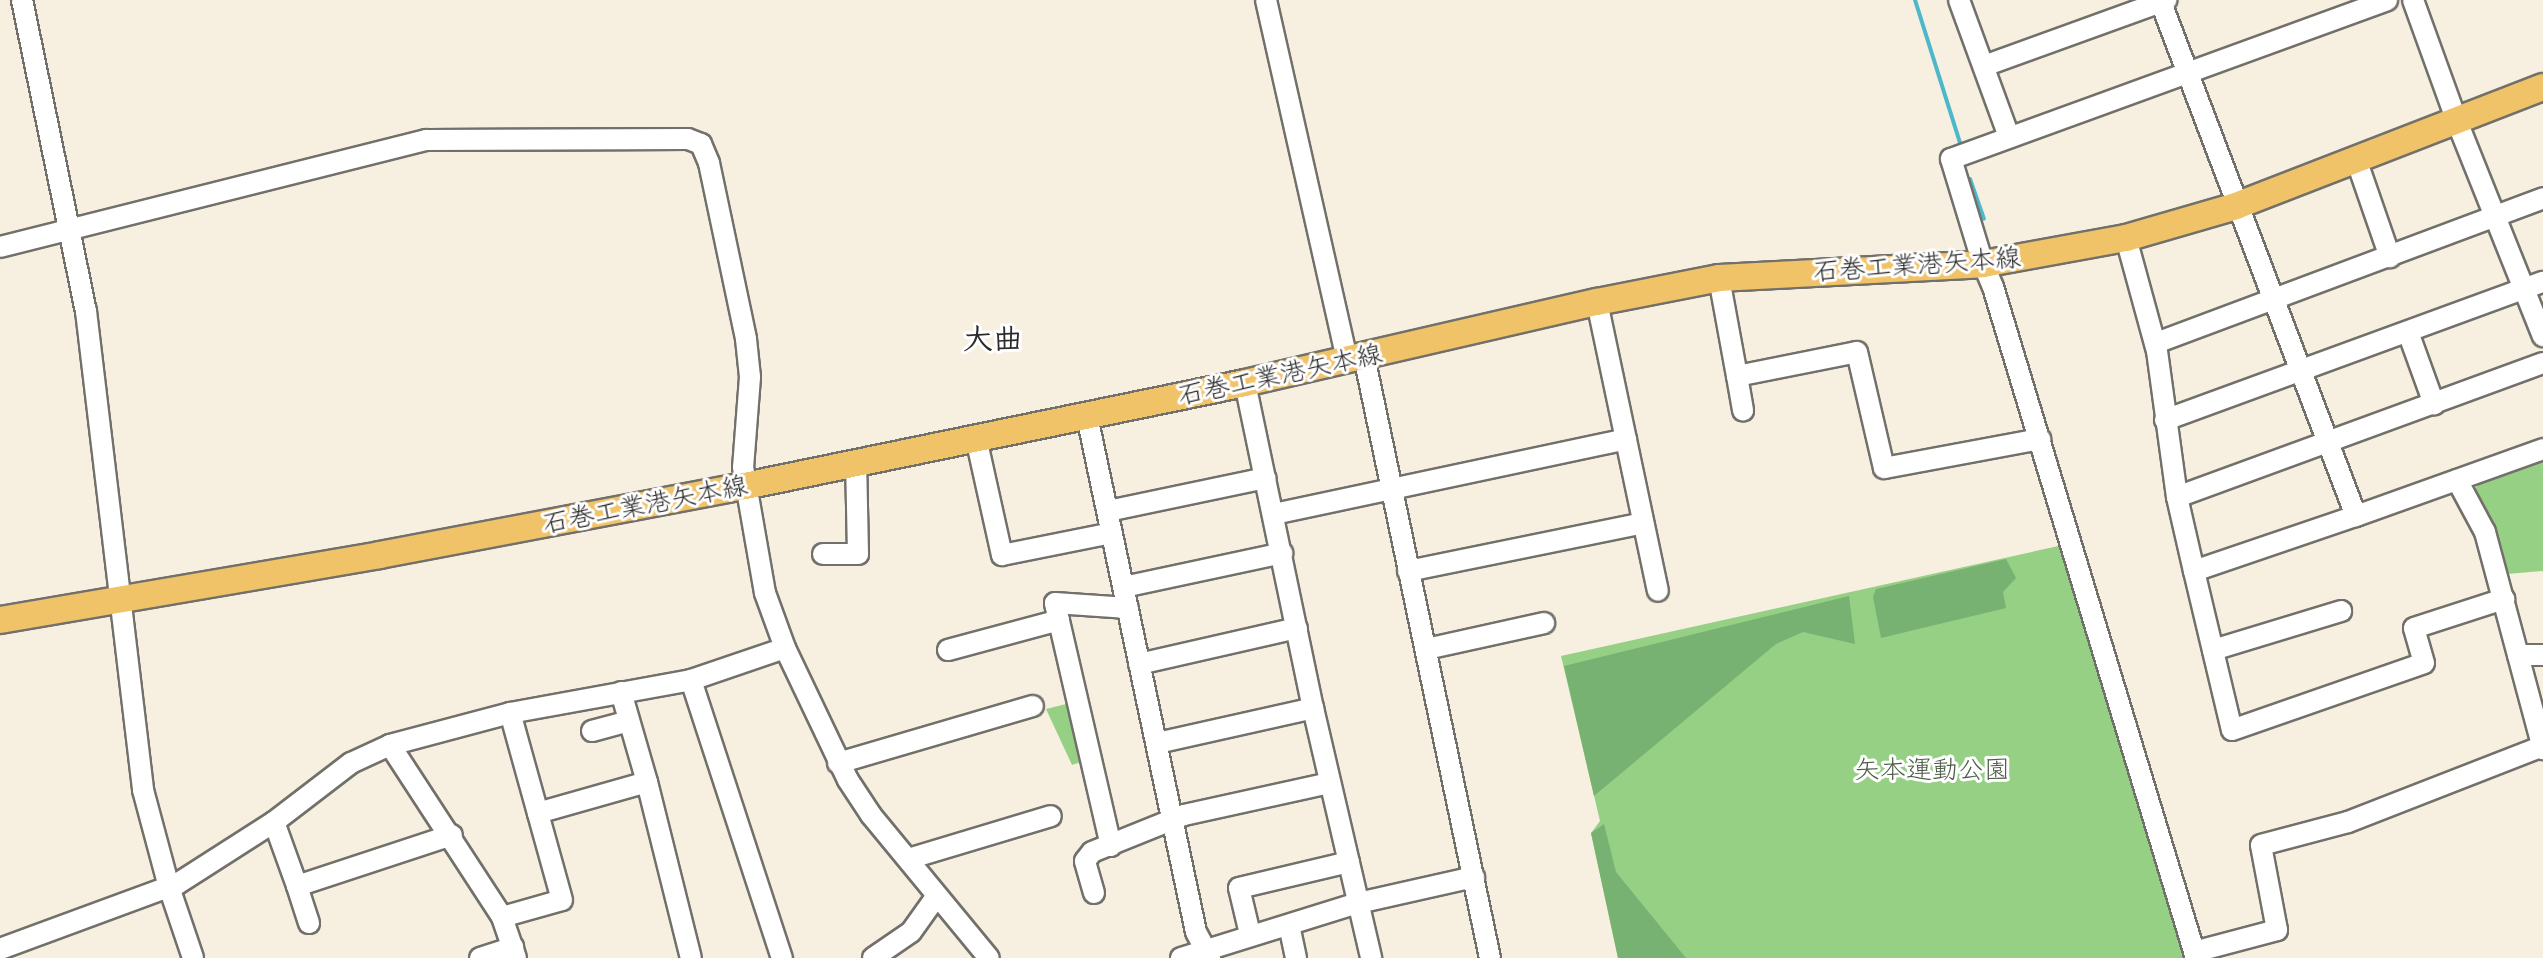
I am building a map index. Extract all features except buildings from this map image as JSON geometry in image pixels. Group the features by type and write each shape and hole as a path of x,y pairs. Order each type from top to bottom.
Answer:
{"main road":[{"name":"石巻工業港矢本線","path":"0,620 745,486 1245,383 1597,302 1719,278 1983,264 2126,238 2236,206 2543,87"}],"street":[{"path":"22,0 71,226 86,311 143,790 169,887 193,958"},
{"path":"1266,0 1355,357 1392,488 1490,958"},
{"path":"1959,0 2009,137"},
{"path":"2387,0 1951,159 2040,439 2195,955 2277,930 2261,845 2348,822 2543,748 2485,532 2457,480"},
{"path":"2413,0 2456,119 2496,216 2534,286 2543,336"},
{"path":"1984,66 2162,1 2236,206 2356,516"},
{"path":"0,247 71,226 426,140 688,139 701,144 709,163 744,326 750,377 743,467 765,593 785,648 838,763 871,815 989,958"},
{"path":"2356,159 2390,257"},
{"path":"2156,343 2543,198"},
{"path":"2126,238 2156,343 2177,497 2232,730 2424,663 2414,628 2504,599"},
{"path":"1719,278 1743,410"},
{"path":"2165,420 2534,286"},
{"path":"1597,302 1658,591"},
{"path":"2408,332 2434,404"},
{"path":"1737,376 1857,352 1884,468 2040,439"},
{"path":"2177,497 2543,363"},
{"path":"1245,383 1313,708 1371,958"},
{"path":"1087,416 1196,932 1209,953"},
{"path":"976,438 1002,555 1112,533"},
{"path":"1274,514 1626,439"},
{"path":"2194,571 2543,449"},
{"path":"823,554 864,554 856,462"},
{"path":"1108,511 1266,478"},
{"path":"1408,571 1643,523"},
{"path":"1124,587 1282,553"},
{"path":"1111,846 1055,603 1128,608"},
{"path":"2213,650 2341,611"},
{"path":"948,650 1059,620"},
{"path":"1426,649 1544,623"},
{"path":"1139,664 1297,628"},
{"path":"0,949 169,887 274,822 351,763 390,745 510,713 691,680 785,648"},
{"path":"2518,655 2543,655"},
{"path":"691,680 782,958"},
{"path":"621,692 691,958"},
{"path":"838,763 1033,706"},
{"path":"1157,743 1313,708"},
{"path":"502,917 562,900 510,713"},
{"path":"592,731 629,721"},
{"path":"390,745 452,835 502,917 514,953 480,958"},
{"path":"538,813 647,782"},
{"path":"1094,893 1085,861 1092,852 1184,815 1330,783"},
{"path":"908,859 1051,816"},
{"path":"274,822 309,923"},
{"path":"297,886 452,835"},
{"path":"1250,934 1239,888 1349,862"},
{"path":"1181,958 1209,953 1250,934 1358,903 1474,877"},
{"path":"873,958 911,932 936,897"},
{"path":"1289,925 1296,958"}],"green space":[{"path":"2543,456 2543,571 2507,574 2495,530 2474,490 2481,481"},
{"name":"矢本運動公園","path":"2063,545 2190,958 1618,958 1591,833 1600,821 1561,656"},
{"path":"2006,559 2016,578 2003,592 2006,608 1881,638 1873,597 1876,589"},
{"path":"1849,596 1855,644 1803,632 1776,644 1594,796 1564,666"},
{"path":"1070,703 1084,761 1072,765 1046,709"},
{"path":"1604,824 1616,872 1686,958 1618,958 1591,833"}],"waterway":[{"path":"1915,0 1960,143"},
{"path":"1970,179 1984,219"}],"district":[{"name":"大曲","path":"993,337"}]}
